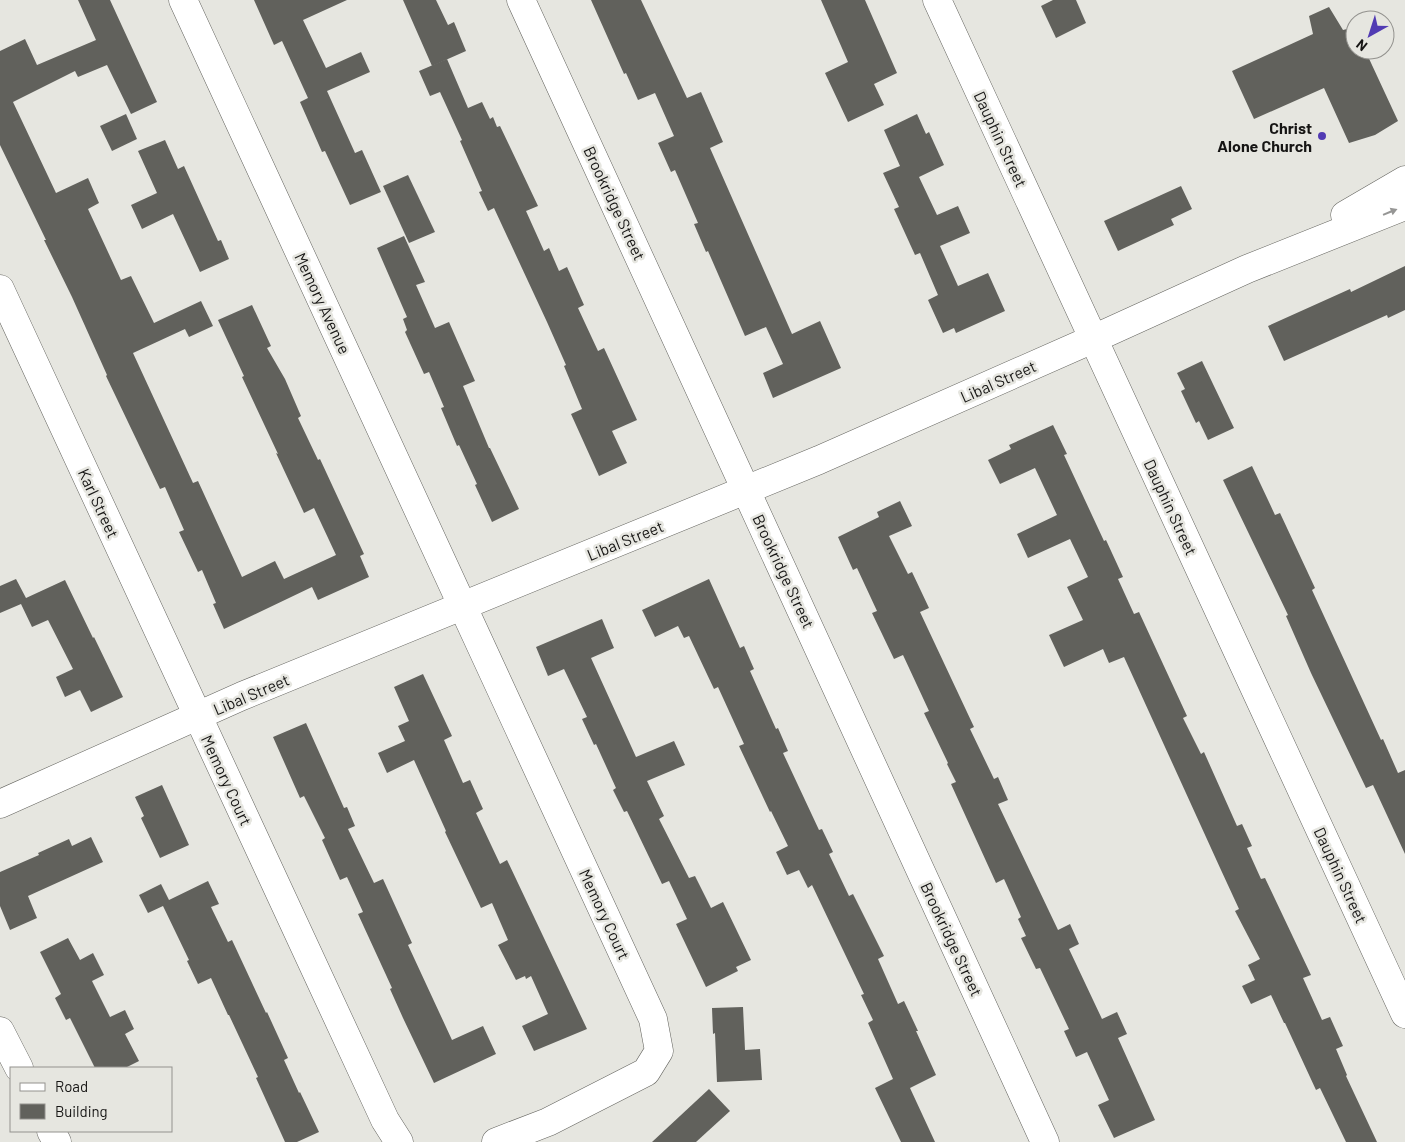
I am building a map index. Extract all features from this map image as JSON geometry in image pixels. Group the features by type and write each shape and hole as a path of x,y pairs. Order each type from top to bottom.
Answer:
{"street":[{"name":"Memory Avenue","path":"183,0 463,606"},
{"name":"Brookridge Street","path":"521,0 1045,1142"},
{"name":"Dauphin Street","path":"937,0 1405,1014"},
{"name":"Libal Street","path":"0,804 242,696 819,460 1093,339 1247,268 1326,226 1405,180"},
{"name":"Libal Street","path":"1247,268 1405,206"},
{"name":"Karl Street","path":"0,289 198,716"},
{"name":"Memory Court","path":"463,606 653,1019 659,1051 646,1072 548,1122 496,1142"},
{"name":"Memory Court","path":"198,716 385,1120 399,1142"},
{"path":"0,1031 18,1067"}],"building":[{"path":"78,0 110,0 157,102 131,114 107,65 78,77 75,71 13,102 56,193 88,178 99,203 88,209 121,280 131,276 154,323 201,301 213,326 189,337 185,329 133,353 193,483 198,481 242,577 275,561 284,579 336,555 314,508 304,513 218,320 252,305 271,346 267,348 285,379 301,416 298,418 318,460 320,459 364,554 360,556 369,577 318,600 312,587 224,629 213,604 216,603 202,570 198,572 179,532 184,530 165,487 160,489 106,376 72,297 44,240 46,240 0,145 0,51 25,39 37,65 96,40"},
{"path":"254,0 347,0 303,20 326,68 361,52 370,72 327,91 355,153 362,150 381,192 350,205 325,151 322,152 300,102 308,98 282,41 274,45"},
{"path":"403,0 436,0 448,25 454,22 466,51 432,66"},
{"path":"591,0 641,0 687,98 701,92 723,142 710,148 792,334 820,321 841,368 773,398 763,373 783,364 766,327 745,336 708,251 706,252 694,224 698,223 675,170 671,172 658,143 674,136 655,93 638,100 626,73 624,74"},
{"path":"821,0 865,0 897,73 874,84 884,105 848,122 825,73 848,62"},
{"path":"1053,0 1076,0 1086,23 1056,38 1041,6"},
{"name":"Christ Alone Church","path":"1329,7 1343,30 1345,30 1345,60 1370,60 1398,121 1375,135 1349,143 1324,88 1254,119 1232,71 1313,34 1309,16"},
{"path":"447,59 468,108 482,102 490,119 493,117 497,127 500,126 538,206 526,211 544,251 549,248 559,271 567,267 584,305 578,308 598,351 604,348 637,420 612,431 627,463 599,476 571,414 582,409 564,366 566,365 547,322 494,208 488,211 479,192 482,191 460,141 462,140 440,92 430,96 419,71"},
{"path":"126,114 137,139 112,151 100,126"},
{"path":"917,114 926,134 929,132 944,165 919,177 937,215 958,206 970,233 940,246 958,286 988,273 1005,311 956,333 954,328 943,333 928,300 938,295 920,253 915,255 894,209 899,207 883,173 900,166 884,130"},
{"path":"165,140 178,169 184,166 218,241 221,240 229,259 200,272 173,214 142,229 131,205 157,193 138,151"},
{"path":"408,175 435,232 409,243 383,186"},
{"path":"1181,186 1192,209 1171,219 1174,225 1118,251 1104,221"},
{"path":"404,236 425,282 416,285 435,328 449,322 475,381 463,386 489,448 519,509 492,522 475,485 477,484 459,445 457,446 441,408 444,407 429,372 424,374 405,332 407,330 403,319 407,317 377,248"},
{"path":"1405,266 1405,310 1388,318 1387,315 1284,361 1268,326 1350,289 1351,292"},
{"path":"1202,361 1234,428 1208,440 1199,421 1196,423 1181,391 1185,389 1177,373"},
{"path":"1053,425 1067,454 1064,455 1123,577 1118,579 1134,614 1139,612 1187,716 1183,718 1201,754 1204,752 1237,826 1242,824 1252,846 1247,848 1261,879 1265,878 1311,975 1303,978 1322,1020 1330,1017 1343,1046 1336,1049 1346,1076 1377,1142 1346,1142 1320,1088 1316,1090 1271,995 1251,1004 1242,986 1255,980 1248,965 1260,959 1235,911 1239,909 1124,657 1109,663 1103,649 1064,667 1049,635 1083,620 1067,587 1088,577 1070,539 1028,558 1017,534 1057,515 1035,468 1000,484 988,460 1011,449 1009,445"},
{"path":"1252,466 1275,515 1280,513 1315,588 1312,590 1381,740 1383,739 1398,773 1405,770 1405,854 1373,785 1366,788 1311,673 1286,616 1288,615 1223,480"},
{"path":"900,501 912,526 889,536 908,574 912,572 929,608 920,612 974,727 970,729 994,779 998,777 1008,800 998,804 1058,930 1070,924 1079,944 1069,949 1102,1019 1117,1012 1127,1034 1118,1038 1155,1120 1114,1138 1098,1105 1109,1100 1087,1052 1076,1057 1064,1031 1069,1029 1040,968 1036,969 1021,938 1026,936 1018,919 1021,917 1004,879 996,883 951,784 956,782 924,713 929,711 903,655 894,659 872,613 877,611 857,568 853,570 838,537 879,517 877,512"},
{"path":"16,579 26,598 65,580 123,697 91,712 80,690 65,697 56,677 73,669 48,620 32,627 21,604 0,613 0,586"},
{"path":"709,579 740,648 744,646 754,669 750,671 788,751 783,753 819,830 822,829 833,852 829,854 849,896 853,894 884,956 878,959 898,1004 904,1001 936,1075 910,1088 935,1142 901,1142 875,1088 893,1079 868,1023 873,1020 861,995 864,994 812,885 808,888 799,870 787,875 776,852 788,846 739,746 744,744 718,687 714,689 689,636 684,638 678,626 655,637 642,610"},
{"path":"602,619 614,648 591,658 636,757 674,741 685,765 647,781 664,816 659,819 689,878 695,876 711,908 723,902 751,960 736,967 738,971 706,987 676,924 687,919 669,881 662,884 627,811 624,812 613,790 616,788 596,744 594,745 582,719 587,717 564,669 548,676 536,647"},
{"path":"423,674 452,736 444,740 463,783 470,780 483,809 476,813 500,864 507,860 587,1029 534,1051 522,1026 548,1014 531,976 526,979 525,976 516,980 498,945 508,940 492,903 481,908 414,760 387,773 378,753 405,741 398,726 409,721 394,687"},
{"path":"306,723 344,808 347,807 355,826 348,829 374,883 383,879 412,943 408,945 452,1040 483,1026 496,1054 434,1083 403,1018 390,989 392,988 358,914 363,912 347,877 340,880 322,840 325,838 304,796 300,798 273,737"},
{"path":"162,785 189,845 160,858 141,818 144,816 135,797"},
{"path":"91,837 103,862 28,896 37,918 10,930 0,906 0,872 69,839 72,846"},
{"path":"208,881 219,904 211,907 228,942 232,940 267,1012 288,1058 284,1060 319,1132 297,1142 285,1142 256,1078 258,1077 211,978 198,984 187,961 189,960 163,906 148,913 139,895 161,884 169,900"},
{"path":"68,938 80,960 93,953 104,975 92,981 110,1017 125,1010 134,1029 125,1034 139,1061 127,1067 94,1067 70,1018 66,1020 55,998 61,994 40,952"},
{"path":"743,1007 745,1050 760,1049 762,1080 717,1082 712,1008"},
{"path":"709,1089 730,1111 696,1142 652,1142"}],"place":[{"name":"Christ Alone Church","path":"1322,136"}]}
